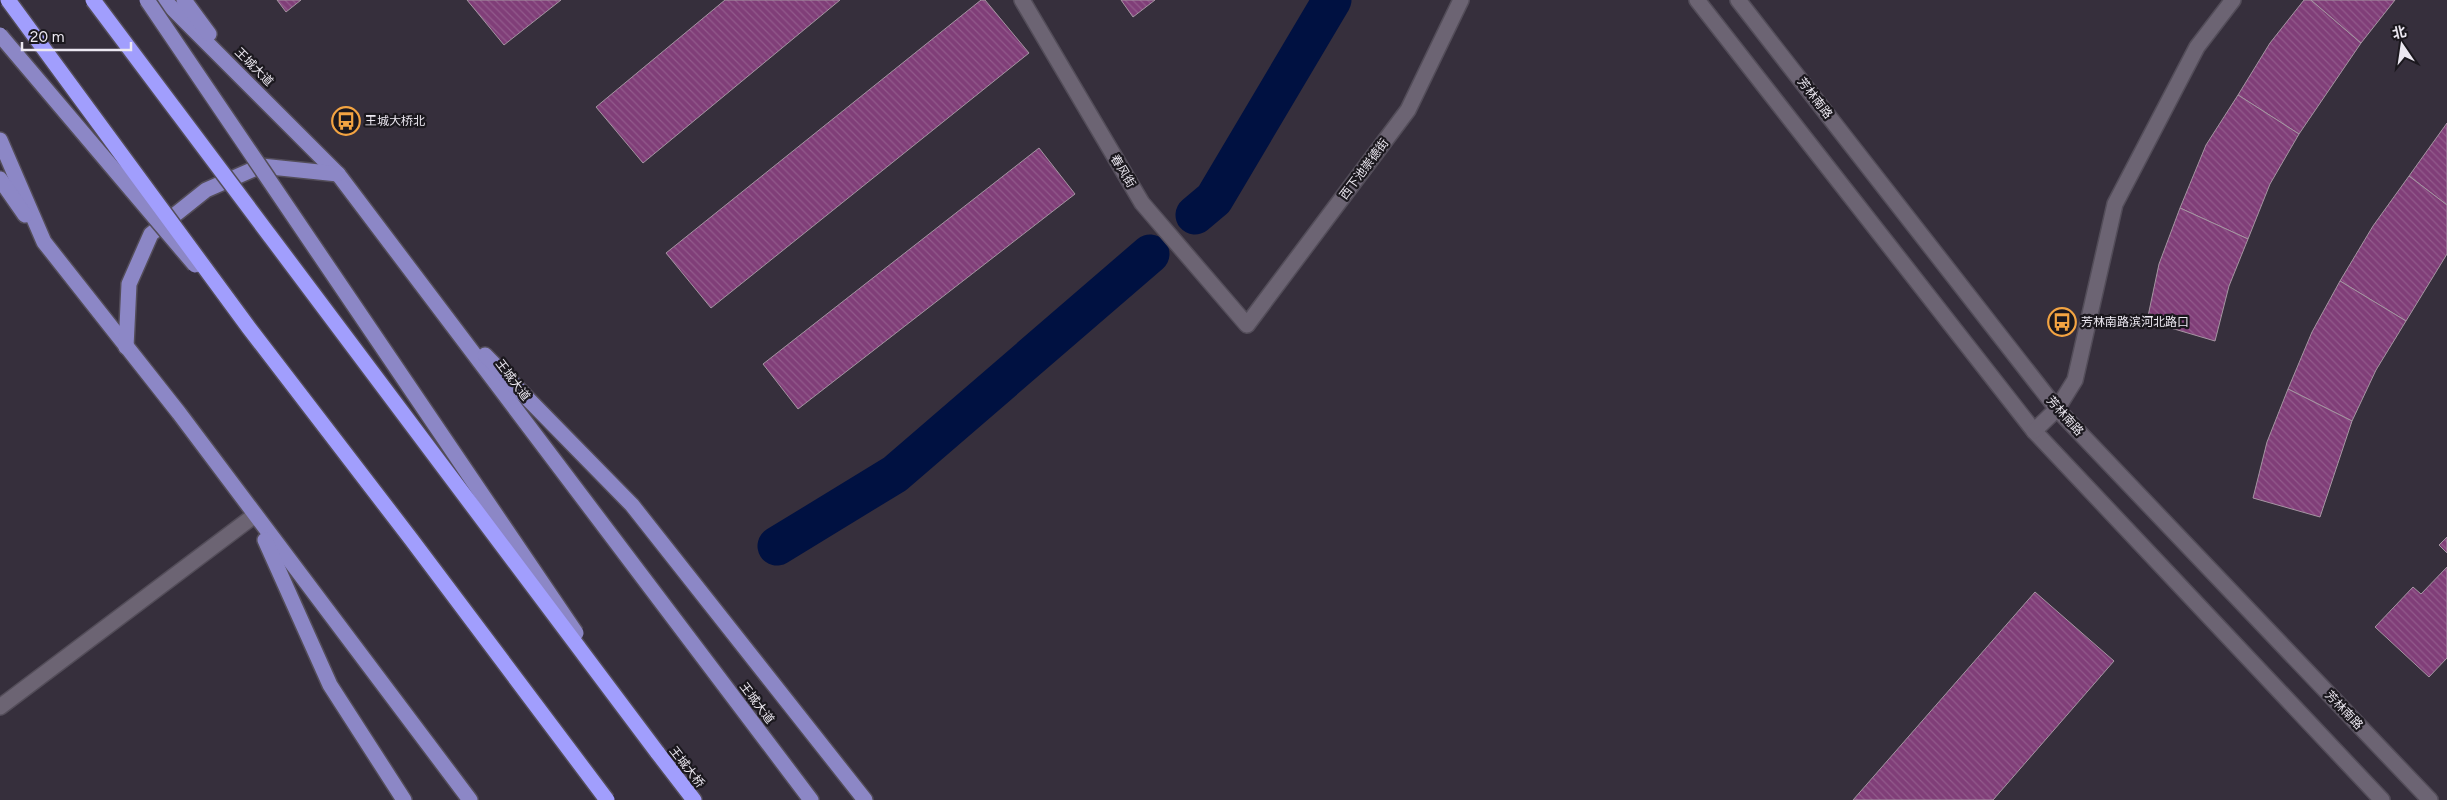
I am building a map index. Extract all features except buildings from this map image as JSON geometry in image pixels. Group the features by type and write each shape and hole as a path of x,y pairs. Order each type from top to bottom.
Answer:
{"highway":[{"path":"8,0 249,328 608,800"},
{"path":"93,0 657,752"},
{"name":"王城大桥","path":"657,752 694,800"}],"main road":[{"path":"147,0 657,752"},
{"name":"王城大道","path":"164,0 338,174 812,800"},
{"path":"184,0 235,69"},
{"path":"0,35 249,328"},
{"path":"0,140 44,242"},
{"path":"126,347 129,284 151,234 206,190 261,166 338,174"},
{"path":"0,179 44,242 470,800"},
{"path":"442,311 632,505 865,800"},
{"path":"254,516 330,685 404,800"}],"street":[{"name":"春风街","path":"1022,0 1142,203 1247,325"},
{"name":"西下池崇德街","path":"1247,325 1408,110 1461,0"},
{"path":"1698,0 2034,431 2382,800"},
{"name":"芳林南路","path":"1738,0 2057,409 2430,800"},
{"path":"2034,431 2057,409 2075,380 2115,204 2197,47 2233,0"},
{"path":"0,707 254,516"}],"waterway":[{"path":"1195,215 1214,199 1332,0"},
{"path":"777,546 895,474 1150,254"}],"place":[{"name":"王城大桥北","path":"346,121"},
{"name":"芳林南路滨河北路口","path":"2062,322"}]}
